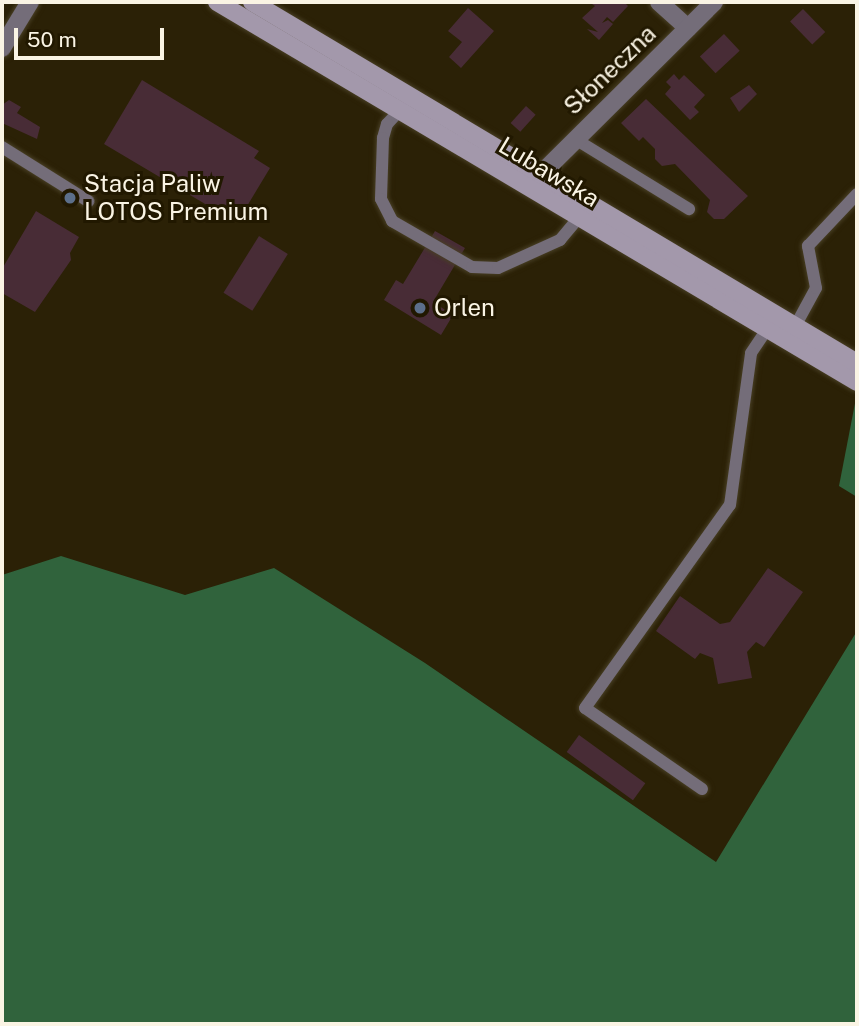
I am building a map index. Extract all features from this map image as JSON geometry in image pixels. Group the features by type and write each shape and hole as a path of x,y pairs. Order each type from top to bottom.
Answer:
{"main road":[{"name":"Lubawska","path":"217,2 579,218 792,332 857,363"},
{"name":"Lubawska","path":"252,2 590,202 772,321"},
{"path":"510,177 527,180 541,174"},
{"name":"Lubawska","path":"792,332 857,382"}],"street":[{"path":"2,48 30,2"},
{"path":"659,2 688,28"},
{"name":"Słoneczna","path":"541,174 714,2"}],"lane":[{"path":"427,106 397,110 383,138 381,199 392,221 472,267 498,268 560,240 590,202"},
{"path":"575,139 689,209"},
{"path":"2,147 88,201"},
{"path":"792,332 816,288 808,246 857,194"},
{"path":"702,789 585,708 730,505 751,353 772,321"}],"green space":[{"path":"857,393 857,497 839,486"},
{"path":"61,556 185,595 274,568 425,663 716,862 857,631 857,1024 2,1024 2,575"}],"building":[{"path":"589,2 624,2 628,6 613,22 607,17 602,23 608,20 613,24 599,40 587,29 598,32 582,18 595,6"},
{"path":"468,8 494,31 461,68 449,57 462,42 448,31"},
{"path":"803,9 825,32 812,45 790,22"},
{"path":"724,34 740,51 716,73 700,57"},
{"path":"674,74 679,80 684,75 705,95 694,107 699,112 690,120 665,94 671,87 666,82"},
{"path":"142,80 259,151 254,158 270,168 241,216 226,207 222,214 104,144"},
{"path":"749,85 757,94 739,112 730,98"},
{"path":"646,99 748,196 724,219 714,219 707,212 710,200 675,164 662,166 655,159 655,149 643,137 639,141 621,123"},
{"path":"9,100 21,107 17,113 40,127 37,139 2,123 2,105"},
{"path":"526,106 536,115 520,132 511,123"},
{"path":"36,211 79,237 70,253 71,260 35,312 2,293 2,269"},
{"path":"435,231 465,248 433,302 453,315 441,335 384,300 396,280 403,284"},
{"path":"259,236 288,254 252,311 223,293"},
{"path":"768,568 803,592 764,647 756,642 747,652 752,678 718,684 713,658 700,653 695,659 656,631 680,596 720,624 730,622"},
{"path":"579,735 645,783 633,800 567,752"}],"place":[{"name":"Stacja Paliw LOTOS Premium","path":"70,198"},
{"name":"Orlen","path":"420,308"}]}
